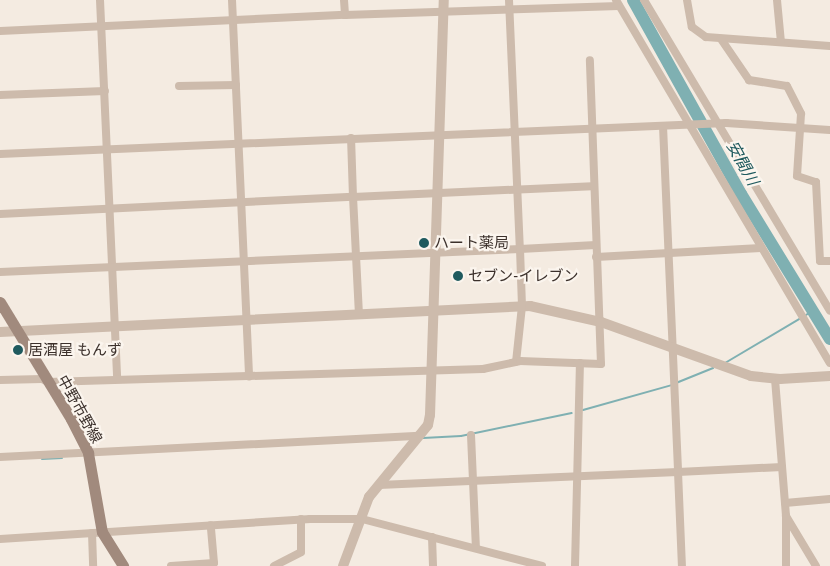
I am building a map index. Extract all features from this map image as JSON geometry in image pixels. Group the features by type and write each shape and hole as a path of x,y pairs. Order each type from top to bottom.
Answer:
{"main road":[{"name":"中野市野線","path":"0,302 88,453 97,533 123,566"}],"street":[{"path":"100,0 114,268 117,379"},
{"path":"232,0 249,377"},
{"path":"344,0 345,15"},
{"path":"644,0 830,312"},
{"path":"687,0 692,27 696,32 721,40 830,46"},
{"path":"778,0 781,42"},
{"path":"0,31 345,15 444,5 618,3 830,363"},
{"path":"509,4 522,306 516,362"},
{"path":"342,566 369,498 419,436 430,415 444,5"},
{"path":"721,40 748,80 787,86 801,114 797,176 816,182 820,262 830,261"},
{"path":"0,380 42,379 48,382 483,369 516,362 601,364 601,322 598,317 592,186 590,60"},
{"path":"180,86 236,85"},
{"path":"0,95 105,91"},
{"path":"0,154 717,123 830,130"},
{"path":"663,126 682,566"},
{"path":"351,138 359,315"},
{"path":"0,214 592,186"},
{"path":"0,272 596,245"},
{"path":"596,257 761,248"},
{"path":"0,332 522,306 550,308 601,322 751,376 776,379 830,376"},
{"path":"575,566 580,363"},
{"path":"776,379 786,516 786,566"},
{"path":"471,435 476,548"},
{"path":"0,457 179,446 419,436"},
{"path":"379,485 782,467"},
{"path":"785,503 830,499"},
{"path":"786,516 816,566"},
{"path":"0,539 301,519 362,519 542,566"},
{"path":"274,566 301,552 301,519"},
{"path":"170,566 214,563 211,525"},
{"path":"93,566 97,533"},
{"path":"432,537 433,566"},
{"path":"500,556 502,566"}],"waterway":[{"name":"安間川","path":"633,0 741,194 830,339"},
{"name":"安間川","path":"806,315 812,311"},
{"path":"725,363 801,318"},
{"path":"676,383 713,368"},
{"path":"583,410 672,385"},
{"path":"423,438 461,436 572,413"},
{"path":"42,459 62,458"}],"place":[{"name":"ハート薬局","path":"424,243"},
{"name":"セブン-イレブン","path":"458,276"},
{"name":"居酒屋 もんず","path":"18,350"}]}
